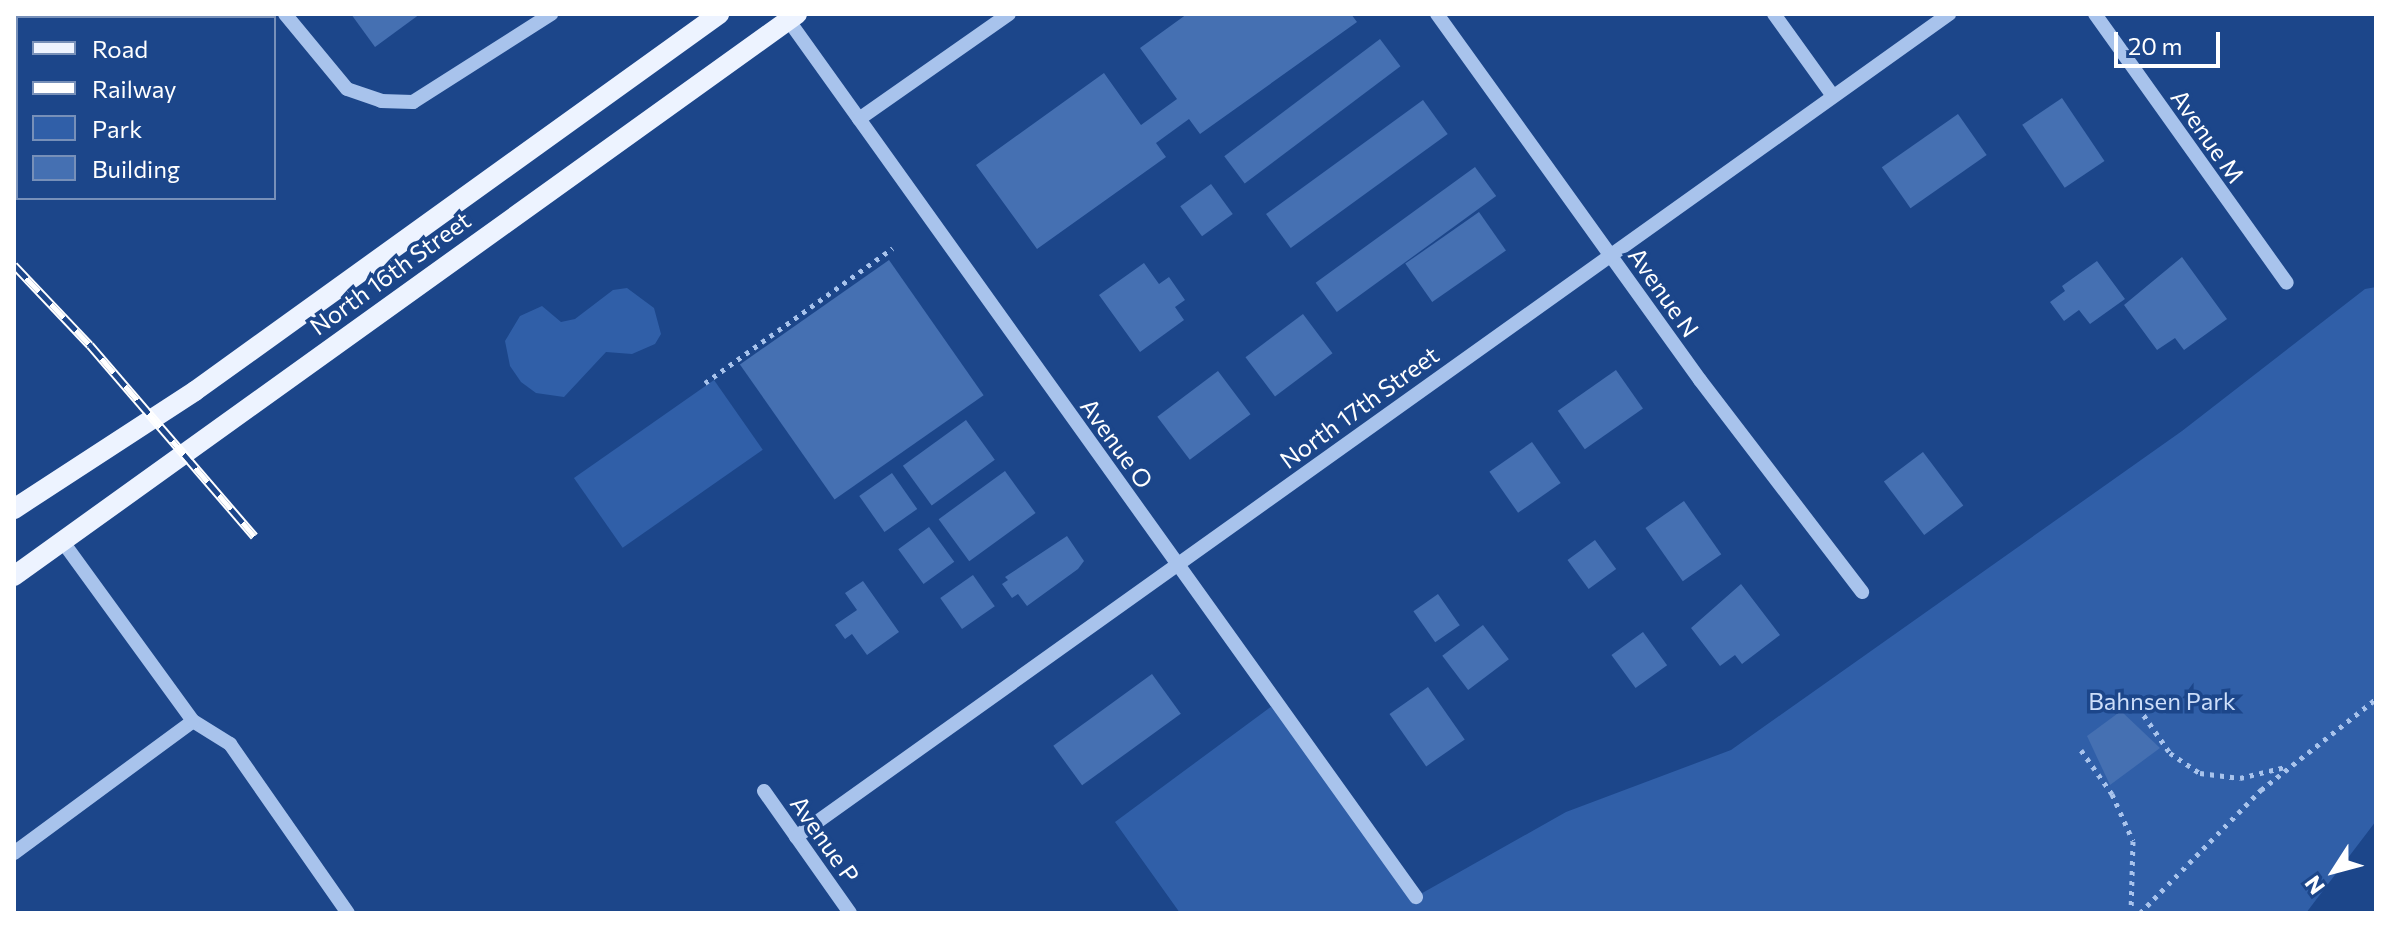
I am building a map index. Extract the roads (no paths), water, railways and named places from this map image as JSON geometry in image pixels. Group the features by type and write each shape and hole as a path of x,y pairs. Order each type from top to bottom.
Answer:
{"main road":[{"name":"North 16th Street","path":"14,509 195,391 719,14"},
{"name":"North 16th Street","path":"14,576 790,16"}],"street":[{"path":"285,14 347,89 381,101 413,102 551,14"},
{"path":"859,119 1009,14"},
{"name":"Avenue N","path":"1437,14 1862,592"},
{"path":"1774,14 1833,96"},
{"name":"North 17th Street","path":"796,837 1610,253 1949,14"},
{"name":"Avenue M","path":"2095,14 2287,283"},
{"name":"Avenue O","path":"790,16 859,119 1416,897"},
{"path":"62,541 193,721 230,744 348,913"},
{"path":"14,853 193,721"},
{"name":"Avenue P","path":"764,791 850,913"}],"railway":[{"path":"14,265 90,345 254,536"}],"park label":[{"name":"Bahnsen Park","path":"2162,701"}]}
